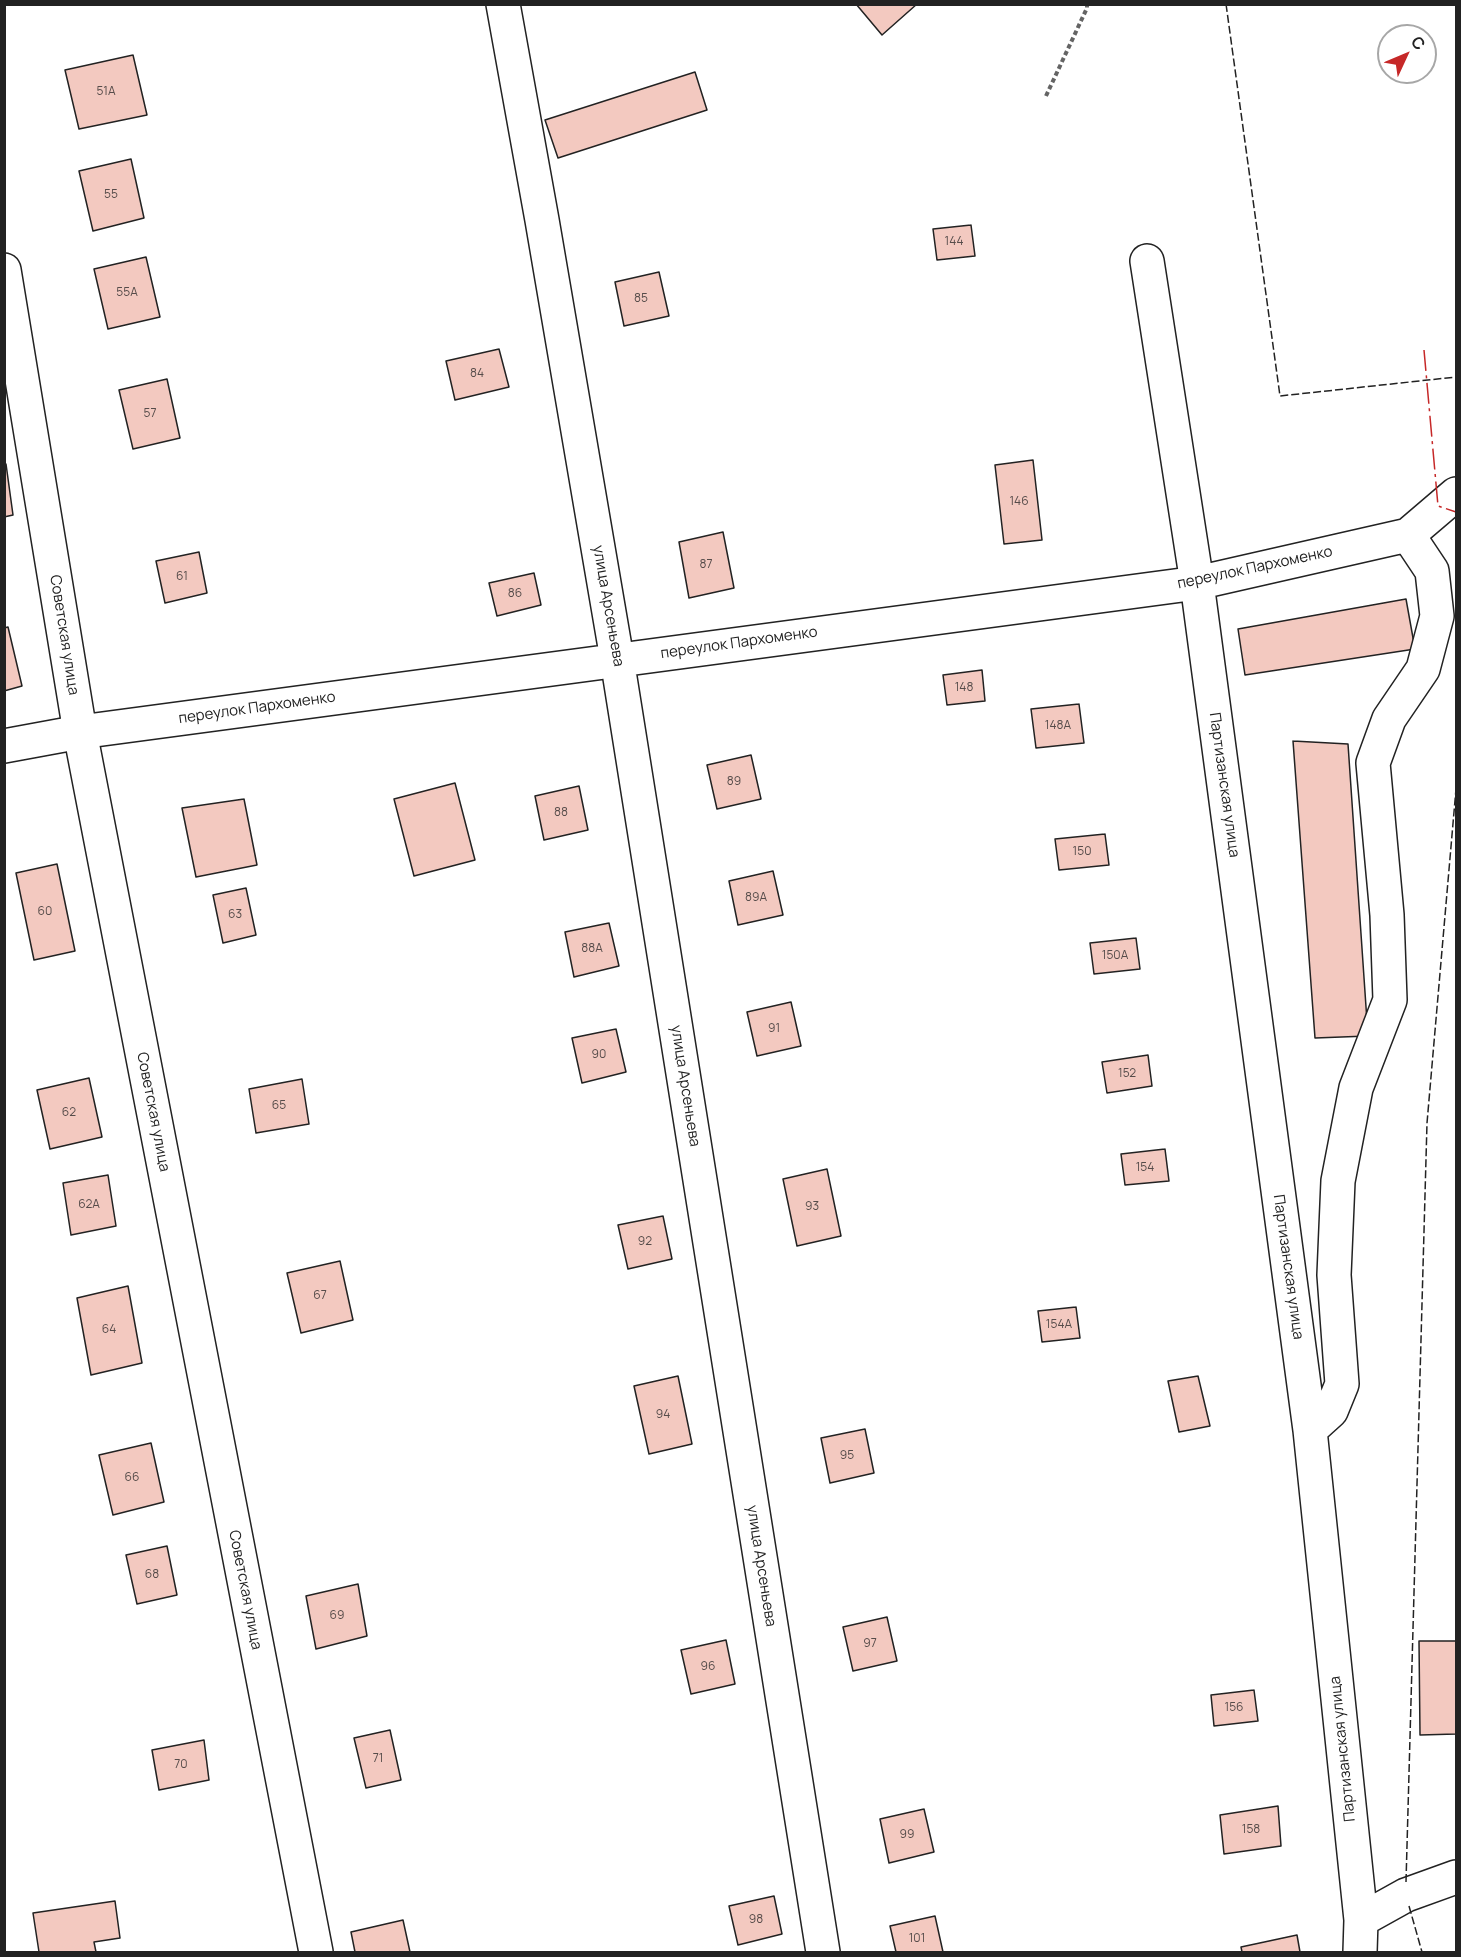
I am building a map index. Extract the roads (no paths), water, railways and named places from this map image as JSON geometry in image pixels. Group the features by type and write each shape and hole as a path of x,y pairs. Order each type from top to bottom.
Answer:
{"street":[{"name":"улица Арсеньева","path":"503,4 617,660 823,1953"},
{"name":"Партизанская улица","path":"1147,261 1197,582 1310,1430 1361,1920 1360,1953"},
{"name":"Советская улица","path":"4,270 80,732 316,1953"},
{"name":"переулок Пархоменко","path":"4,746 80,732 1197,582 1408,535 1456,494"},
{"path":"1310,1430 1331,1411 1342,1384 1334,1275 1338,1181 1356,1088 1390,1000 1387,915 1373,764 1389,719 1423,669 1437,616 1432,571 1408,535"},
{"path":"1361,1920 1406,1895 1456,1877"}]}
